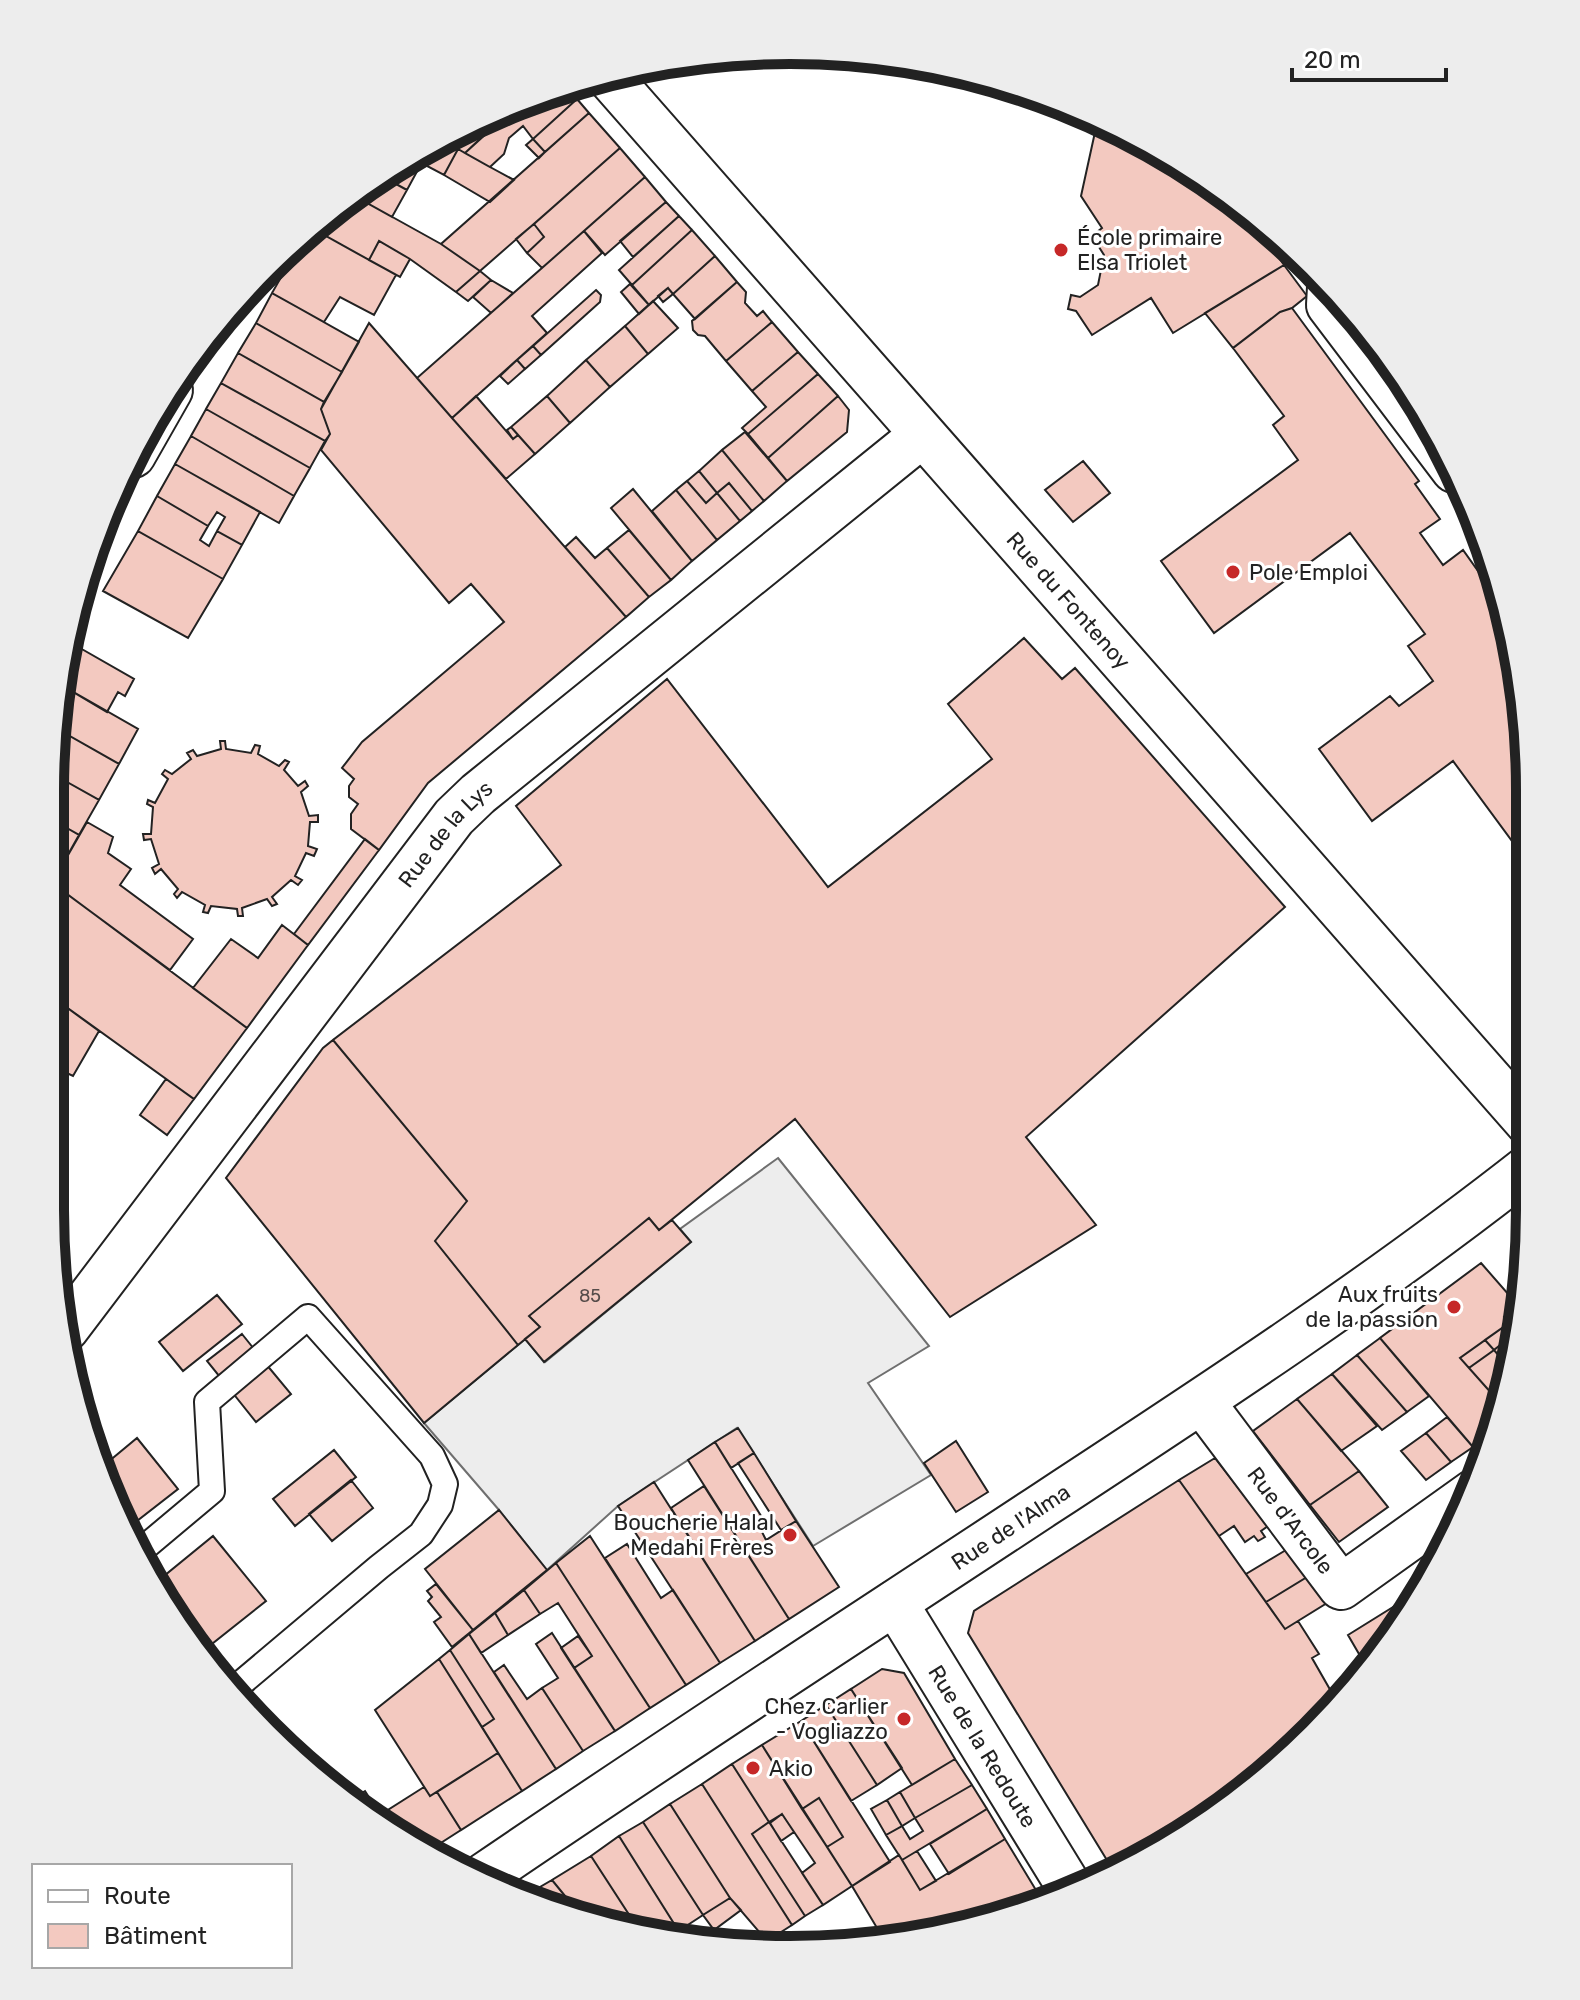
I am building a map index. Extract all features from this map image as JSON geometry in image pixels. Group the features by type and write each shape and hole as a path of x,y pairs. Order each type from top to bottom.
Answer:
{"street":[{"name":"Rue du Fontenoy","path":"616,86 1516,1109"},
{"path":"1329,304 1408,409"},
{"name":"Rue de la Lys","path":"73,1320 454,817 478,794 922,435"},
{"name":"Rue de l'Alma","path":"491,1871 1202,1402 1424,1247 1516,1177"},
{"name":"Rue d'Arcole","path":"1202,1402 1341,1587 1452,1508"},
{"name":"Rue de la Redoute","path":"895,1603 1066,1882"}],"lane":[{"path":"147,1546 212,1491 207,1402 308,1317 432,1456 445,1484 440,1505 421,1534 240,1684"}],"shaded area":[{"path":"778,1158 929,1346 868,1383 931,1475 813,1546 737,1428 618,1506 547,1570 424,1423 525,1339 545,1362 691,1242 680,1229"}],"building":[{"path":"577,99 533,139 523,126 509,138 504,154 490,167 465,153 492,128 557,103"},
{"path":"577,99 589,113 545,152 533,139"},
{"path":"589,113 620,148 480,271 441,244"},
{"path":"1095,132 1153,161 1193,186 1269,244 1284,265 1173,333 1151,298 1092,335 1076,311 1068,309 1071,295 1080,297 1098,285 1104,255 1092,236 1102,228 1081,196"},
{"path":"480,134 483,136 465,153 454,147"},
{"path":"533,139 545,152 539,158 526,145"},
{"path":"454,147 458,149 444,175 423,164"},
{"path":"620,148 645,177 542,268 527,253 544,237 534,224"},
{"path":"458,149 514,180 490,202 444,175"},
{"path":"420,165 407,190 393,182"},
{"path":"645,177 666,202 605,255 584,231"},
{"path":"393,182 407,190 392,217 365,202"},
{"path":"365,202 441,244 480,271 456,292 379,241 369,260 323,234"},
{"path":"666,202 679,216 633,257 620,241"},
{"path":"679,216 692,230 632,285 619,270"},
{"path":"534,224 544,237 527,253 516,239"},
{"path":"692,230 715,256 673,294 668,288 649,305 632,285"},
{"path":"584,231 602,253 532,316 547,333 452,418 417,378"},
{"path":"323,234 396,275 374,315 340,297 324,322 272,293 286,268"},
{"path":"379,241 410,259 400,277 369,260"},
{"path":"715,256 737,282 695,319 673,294"},
{"path":"1284,265 1307,296 1292,308 1280,312 1233,348 1205,313"},
{"path":"480,271 491,280 468,301 456,292"},
{"path":"491,280 513,293 491,313 473,297"},
{"path":"737,282 746,292 745,303 757,316 763,311 772,322 726,361 705,336 693,330 692,321"},
{"path":"630,284 649,305 639,314 621,292"},
{"path":"668,288 673,294 663,302 658,296"},
{"path":"596,290 601,295 600,302 541,355 533,346"},
{"path":"272,293 359,342 342,372 256,323"},
{"path":"653,301 678,328 648,354 625,326"},
{"name":"Pole Emploi","path":"1292,308 1419,481 1415,484 1440,519 1420,533 1443,565 1463,550 1484,579 1502,648 1510,695 1516,790 1516,838 1512,841 1453,761 1372,821 1319,749 1390,696 1399,706 1433,681 1408,646 1425,634 1350,533 1214,633 1161,561 1298,460 1273,425 1284,416 1233,348 1280,312"},
{"path":"772,322 798,352 752,391 726,361"},
{"path":"256,323 342,372 324,402 238,353"},
{"path":"369,323 626,617 428,783 379,850 351,829 351,814 358,804 349,797 349,786 354,779 342,768 362,742 504,622 471,584 449,603 321,450 330,434 321,409"},
{"path":"625,326 648,354 610,387 586,360"},
{"path":"533,346 541,355 525,369 517,360"},
{"path":"798,352 818,374 748,434 742,428 766,407 752,391"},
{"path":"238,353 324,402 321,409 330,434 325,441 221,383"},
{"path":"517,360 525,369 508,384 500,376"},
{"path":"586,360 610,387 570,423 547,396"},
{"path":"818,374 838,396 768,458 748,434"},
{"path":"221,383 325,441 310,468 206,409"},
{"path":"476,396 513,439 518,435 535,454 506,479 452,418"},
{"path":"547,396 570,423 535,454 511,427"},
{"path":"838,396 849,410 847,432 787,481 768,458"},
{"path":"206,409 310,468 294,496 191,436"},
{"path":"511,427 518,435 513,439 507,430"},
{"path":"745,432 787,481 764,501 722,450"},
{"path":"191,436 294,496 279,523 175,464"},
{"path":"722,450 764,501 752,511 729,483 717,493 699,471"},
{"path":"1083,461 1110,493 1073,522 1045,490"},
{"path":"175,464 260,512 242,545 217,531 225,517 217,512 208,526 157,496"},
{"path":"699,471 717,493 706,503 687,481"},
{"path":"687,481 706,503 717,493 740,521 717,540 676,490"},
{"path":"729,483 752,511 740,521 717,493"},
{"path":"633,489 692,561 671,580 611,508"},
{"path":"676,490 717,540 692,561 652,511"},
{"path":"157,496 208,526 200,540 209,546 217,531 242,545 223,579 138,531"},
{"path":"629,530 671,580 649,597 607,548"},
{"path":"138,531 223,579 188,638 103,591"},
{"path":"576,537 595,558 607,548 649,597 626,617 565,547"},
{"path":"1024,638 1062,679 1075,668 1285,907 1026,1137 1096,1225 950,1317 795,1119 659,1230 649,1218 529,1316 540,1327 518,1345 435,1241 467,1201 333,1040 561,865 516,806 667,679 828,887 992,759 948,704"},
{"path":"78,647 134,679 125,696 118,692 107,712 71,691"},
{"path":"71,690 138,729 119,764 67,734"},
{"path":"67,734 119,764 99,800 64,781"},
{"path":"220,741 225,741 226,749 251,753 255,745 260,746 258,754 279,766 285,760 289,762 284,770 298,786 305,781 308,786 301,792 309,816 318,815 318,822 310,822 308,846 317,849 314,856 306,853 295,876 302,880 298,885 291,880 272,897 277,904 272,906 267,899 242,908 243,916 238,916 237,909 211,906 208,913 203,912 205,905 182,892 177,898 174,894 178,889 161,869 155,874 152,868 159,864 151,839 144,840 143,834 151,834 153,807 147,804 148,800 155,803 168,779 162,774 165,770 172,774 191,759 187,753 193,750 197,756 221,749"},
{"path":"64,781 99,800 79,835 64,826"},
{"path":"87,822 113,837 108,853 131,869 120,885 193,939 170,970 64,892 64,862"},
{"path":"64,826 79,835 64,862"},
{"path":"365,839 379,850 308,945 294,934"},
{"path":"64,892 247,1028 194,1099 64,1005"},
{"path":"282,925 308,945 247,1028 193,988 231,939 258,958"},
{"path":"64,1005 99,1031 73,1076 64,1072"},
{"path":"333,1040 467,1201 435,1241 518,1345 424,1423 226,1178 323,1048"},
{"path":"166,1079 194,1099 167,1135 140,1115"},
{"path":"649,1218 659,1230 672,1220 691,1242 544,1362 525,1339 540,1327 529,1316"},
{"path":"1481,1263 1511,1297 1509,1311 1504,1317 1507,1325 1460,1358 1492,1394 1476,1444 1473,1447 1380,1338"},
{"path":"217,1295 242,1324 183,1371 159,1342"},
{"path":"1507,1325 1504,1342 1494,1350 1485,1340"},
{"path":"242,1334 266,1364 232,1392 207,1361"},
{"path":"1380,1338 1429,1396 1407,1412 1357,1355"},
{"path":"1485,1340 1494,1350 1469,1368 1460,1358"},
{"path":"1504,1342 1501,1358 1494,1350"},
{"path":"1494,1350 1501,1358 1492,1394 1469,1368"},
{"path":"1357,1355 1407,1412 1382,1430 1332,1374"},
{"path":"266,1364 291,1394 256,1422 232,1392"},
{"path":"1332,1374 1377,1426 1341,1451 1297,1399"},
{"path":"1297,1399 1359,1471 1310,1505 1253,1431"},
{"path":"1447,1417 1473,1447 1451,1462 1426,1433"},
{"path":"738,1428 754,1453 731,1468 715,1442"},
{"path":"1426,1433 1451,1462 1426,1480 1401,1451"},
{"path":"137,1438 178,1489 135,1523 109,1461"},
{"path":"956,1441 988,1492 956,1512 924,1463"},
{"name":"Boucherie Halal Medahi Frères","path":"715,1442 763,1519 760,1528 766,1540 796,1521 839,1587 789,1619 688,1460"},
{"path":"334,1450 356,1477 295,1526 273,1499"},
{"path":"754,1453 796,1521 781,1530 738,1463"},
{"path":"1215,1458 1268,1526 1261,1531 1265,1537 1258,1541 1254,1536 1245,1542 1234,1526 1219,1536 1179,1480"},
{"path":"1359,1471 1388,1507 1339,1542 1310,1505"},
{"path":"351,1480 373,1508 332,1541 309,1514"},
{"path":"1179,1480 1285,1629 1298,1621 1319,1654 1312,1658 1332,1693 1269,1756 1232,1786 1153,1839 1108,1862 968,1633 974,1611"},
{"path":"654,1482 755,1641 720,1663 618,1506"},
{"path":"704,1486 789,1619 755,1641 671,1508"},
{"path":"499,1510 547,1570 473,1630 425,1569"},
{"path":"213,1536 266,1601 210,1646 163,1577"},
{"path":"590,1536 686,1685 650,1708 556,1563"},
{"path":"627,1544 661,1598 673,1590 720,1663 686,1685 605,1558"},
{"path":"1286,1550 1307,1577 1266,1602 1246,1574"},
{"path":"556,1563 650,1708 615,1731 574,1668 592,1656 558,1603 540,1614 524,1590"},
{"path":"1307,1577 1327,1603 1285,1629 1266,1602"},
{"path":"436,1584 473,1630 452,1647 434,1622 441,1617 428,1601 432,1597 427,1591"},
{"path":"524,1590 540,1614 508,1635 495,1613"},
{"path":"1401,1602 1361,1658 1348,1635"},
{"path":"495,1613 508,1635 481,1653 469,1634"},
{"path":"552,1633 615,1731 583,1751 542,1688 558,1678 536,1644"},
{"path":"469,1634 556,1769 522,1791 482,1727 494,1719 450,1650"},
{"path":"578,1636 592,1656 574,1668 561,1648"},
{"path":"450,1650 494,1719 482,1727 439,1659"},
{"path":"439,1659 498,1753 430,1796 375,1710"},
{"path":"504,1665 527,1699 542,1688 583,1751 556,1769 494,1672"},
{"path":"882,1669 904,1673 955,1759 912,1785 851,1689"},
{"path":"851,1689 902,1768 877,1785 826,1705"},
{"path":"826,1705 877,1785 851,1801 801,1721"},
{"path":"801,1721 890,1862 852,1886 827,1847 843,1837 819,1798 802,1809 762,1745"},
{"path":"762,1745 852,1886 823,1905 802,1873 815,1863 782,1814 769,1822 732,1764"},
{"path":"498,1753 522,1791 461,1830 437,1792"},
{"path":"955,1759 972,1785 915,1818 900,1792"},
{"path":"732,1764 769,1822 752,1834 805,1916 792,1925 702,1784"},
{"path":"702,1784 792,1925 776,1935 762,1935 730,1898 670,1804"},
{"path":"972,1785 987,1809 902,1860 886,1835 902,1826 910,1839 923,1831 915,1818"},
{"path":"424,1787 430,1796 437,1792 461,1830 438,1845 384,1812"},
{"path":"365,1791 373,1804 360,1794"},
{"path":"900,1792 915,1818 902,1826 887,1800"},
{"path":"819,1798 843,1837 827,1847 802,1809"},
{"path":"887,1800 902,1826 886,1835 871,1809"},
{"path":"670,1804 730,1898 703,1915 643,1822"},
{"path":"987,1809 1005,1839 949,1874 930,1844"},
{"path":"782,1814 794,1832 781,1841 770,1823"},
{"path":"643,1822 703,1915 683,1928 676,1927 619,1836"},
{"path":"769,1822 823,1905 805,1916 752,1834"},
{"path":"619,1836 676,1927 631,1918 591,1856"},
{"path":"1005,1839 1037,1892 978,1911 879,1931 852,1886 899,1855 920,1890"},
{"path":"917,1851 936,1881 920,1890 902,1860"},
{"path":"591,1856 631,1918 569,1901 552,1880"},
{"path":"552,1880 569,1901 544,1893 540,1887"},
{"path":"730,1898 741,1910 714,1930 703,1915"}],"place":[{"name":"École primaire Elsa Triolet","path":"1061,250"},
{"name":"Pole Emploi","path":"1233,572"},
{"name":"Aux fruits de la passion","path":"1454,1307"},
{"name":"Boucherie Halal Medahi Frères","path":"790,1535"},
{"name":"Chez Carlier - Vogliazzo","path":"904,1719"},
{"name":"Akio","path":"753,1768"}]}
